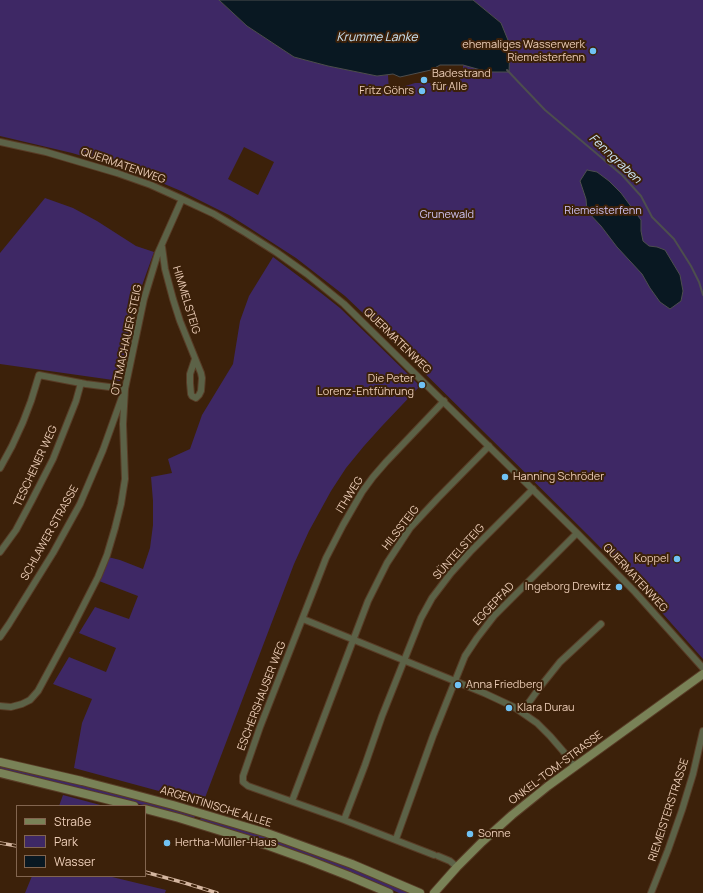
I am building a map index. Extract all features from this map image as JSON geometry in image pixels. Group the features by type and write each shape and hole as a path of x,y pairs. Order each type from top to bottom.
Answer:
{"main road":[{"name":"ONKEL-TOM-STRASSE","path":"434,893 482,842 512,815 548,786 703,674"},
{"name":"ARGENTINISCHE ALLEE","path":"0,762 143,797 267,834 352,864 420,893"},
{"path":"0,773 130,805"},
{"name":"ARGENTINISCHE ALLEE","path":"146,809 269,846 349,876 389,893"}],"street":[{"name":"QUERMATENWEG","path":"0,142 46,152 116,173 182,198 214,214 246,233 307,274 344,304 578,533 635,592 703,668"},
{"name":"OTTMACHAUER STEIG","path":"0,706 11,707 22,704 30,700 38,692 74,625 107,555 121,504 125,479 123,424 124,389 144,299 161,245 182,198"},
{"name":"HIMMELSTEIG","path":"161,245 168,283 180,321 201,373 201,391 196,398 191,394 190,383 190,374 195,359"},
{"path":"0,468 23,422 39,375 124,389"},
{"name":"TESCHENER WEG","path":"0,552 16,530 53,459 76,401 81,383"},
{"name":"SCHLAWER STRASSE","path":"0,636 53,553 80,504 103,450 124,389"},
{"name":"ITHWEG","path":"303,619 326,558 362,492 386,462 444,401"},
{"name":"HILSSTEIG","path":"354,639 368,601 377,582 387,563 410,528 489,446"},
{"name":"SÜNTELSTEIG","path":"404,660 421,618 441,585 470,552 533,489"},
{"name":"EGGEPFAD","path":"456,682 466,656 477,638 494,616 578,533"},
{"path":"303,619 503,701 537,723 563,751 575,767"},
{"name":"ESCHERSHAUSER WEG","path":"303,619 260,726 243,776 243,782 248,786 396,839 450,861 457,867"},
{"path":"522,712 560,662 601,624"},
{"path":"292,801 354,639"},
{"path":"344,820 404,660"},
{"path":"396,839 433,736 456,682"},
{"name":"RIEMEISTERSTRASSE","path":"651,893 682,810 693,774 703,732"}],"green space":[{"name":"Grunewald","path":"0,0 219,0 247,26 294,57 377,76 388,75 389,91 415,83 458,86 463,65 488,72 501,23 473,0 703,0 703,659 640,588 386,335 345,296 296,258 229,215 155,180 120,167 72,153 0,136","holes":["244,147 274,162 258,195 228,179"]},
{"path":"45,198 73,208 97,221 136,246 154,252 140,291 129,330 120,381 0,364 0,253"},
{"path":"273,257 340,308 420,386 382,426 346,468 331,491 309,531 294,564 203,803 74,768 82,723 92,699 53,684 69,657 106,672 116,648 79,633 95,607 129,619 138,596 99,581 108,557 143,569 150,548 153,525 151,477 172,473 168,459 190,449 202,415 233,364 240,321 249,296"},
{"path":"0,765 73,782 195,815 194,819 146,805 0,769"},
{"path":"63,795 100,805 59,805"},
{"path":"201,817 272,839 337,862 412,893 399,893 313,857 270,842 200,821"},
{"path":"32,877 112,877 166,890 165,893 25,893"}],"water":[{"name":"Krumme Lanke","path":"219,0 473,0 501,23 510,45 509,72 488,72 463,65 440,65 431,70 400,77 393,74 377,76 328,66 294,57 247,26"},
{"path":"587,170 597,172 621,193 641,220 643,241 649,246 665,250 680,275 683,291 681,301 670,309 660,302 642,274 587,211 586,199 580,181"}],"waterway":[{"name":"Fenngraben","path":"507,70 545,110 622,175 641,196 652,217 674,239 691,266 699,282 703,295"}],"railway":[{"path":"0,843 16,846"},
{"path":"146,872 217,893"}],"place":[{"name":"ehemaliges Wasserwerk Riemeisterfenn","path":"593,51"},
{"name":"Badestrand für Alle","path":"424,80"},
{"name":"Fritz Göhrs","path":"422,91"},
{"name":"Die Peter Lorenz-Entführung","path":"422,385"},
{"name":"Hanning Schröder","path":"505,477"},
{"name":"Koppel","path":"677,559"},
{"name":"Ingeborg Drewitz","path":"619,587"},
{"name":"Anna Friedberg","path":"458,685"},
{"name":"Klara Durau","path":"509,708"},
{"name":"Sonne","path":"470,834"},
{"name":"Hertha-Müller-Haus","path":"167,843"}],"park label":[{"name":"Riemeisterfenn","path":"603,211"}]}
